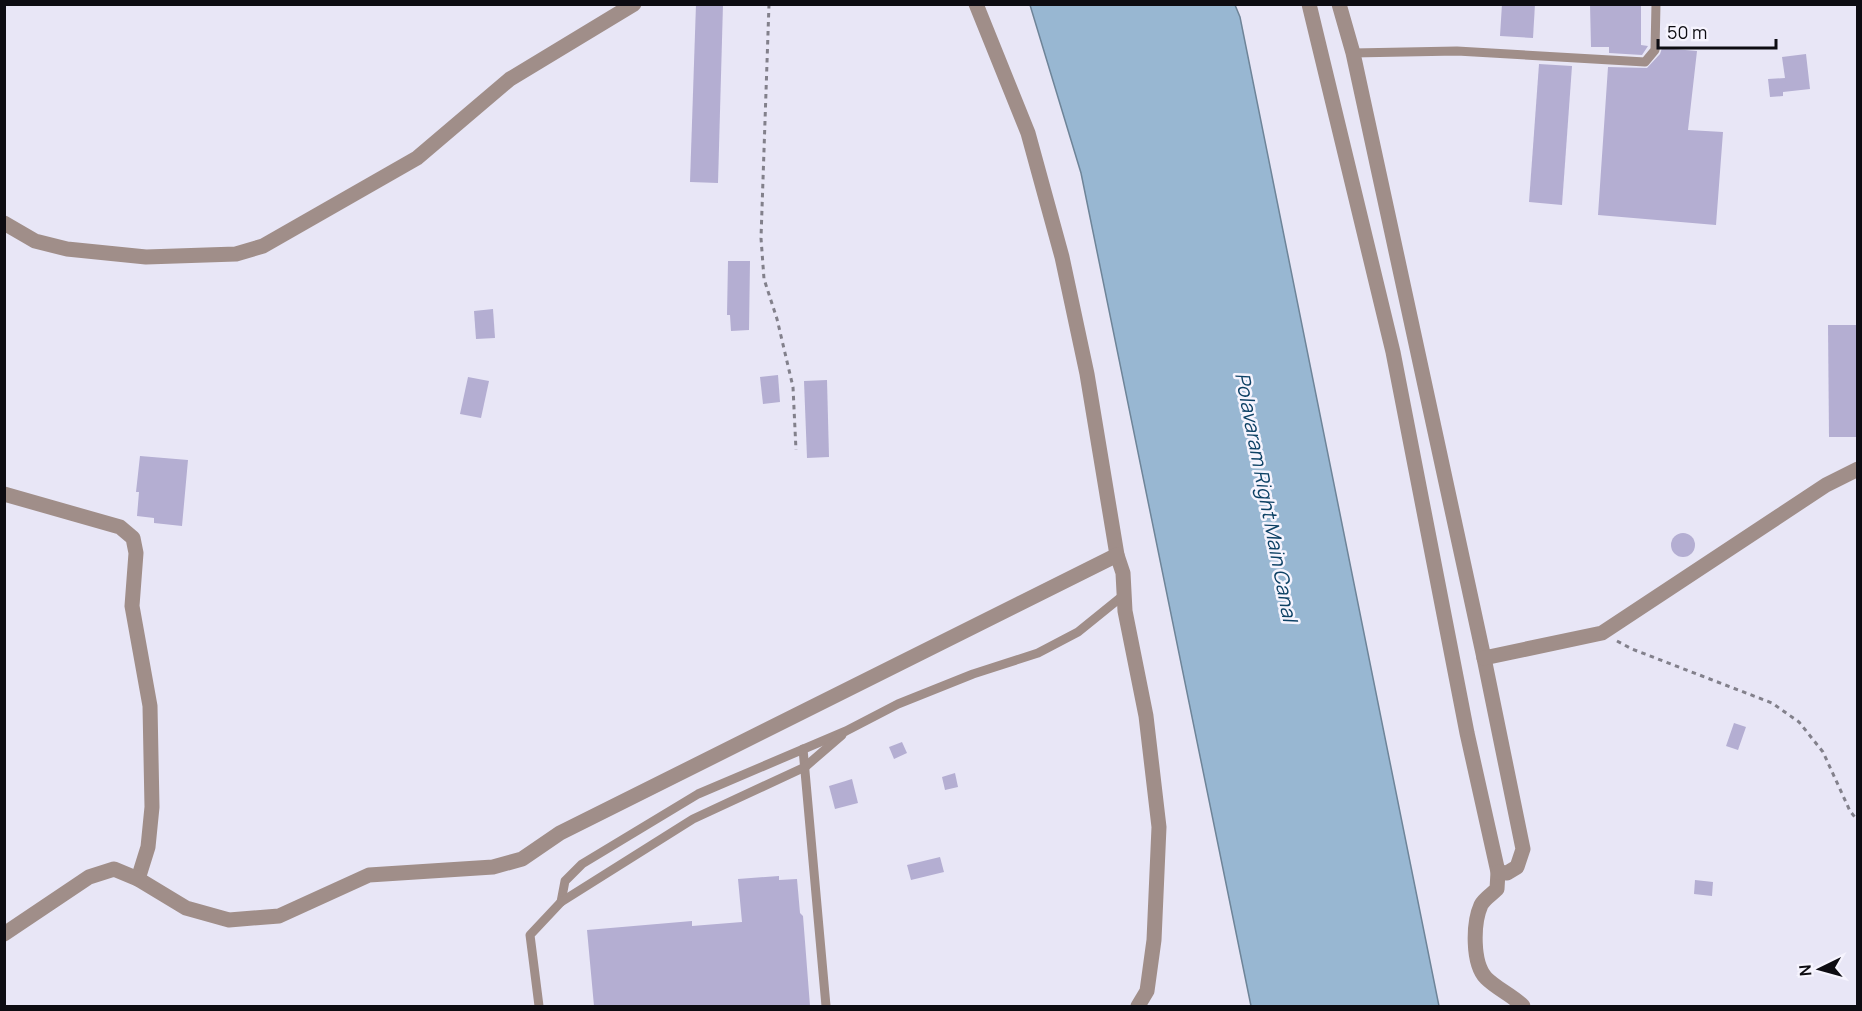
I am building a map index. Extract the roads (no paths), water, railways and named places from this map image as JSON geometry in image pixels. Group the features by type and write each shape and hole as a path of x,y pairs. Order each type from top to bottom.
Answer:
{"street":[{"path":"4,223 35,240 67,249 146,257 236,254 262,246 417,158 510,79 634,4"},
{"path":"976,4 1028,133 1062,257 1087,374 1117,555 1123,573 1125,611 1146,716 1159,827 1154,940 1147,991 1138,1006"},
{"path":"1309,4 1393,352 1465,722 1498,872 1497,889 1482,903 1476,921 1475,942 1478,960 1484,976 1523,1006"},
{"path":"1339,4 1353,53 1523,849 1517,867 1507,873 1498,872"},
{"path":"1484,658 1602,633 1826,485 1857,469"},
{"path":"4,494 120,527 133,538 136,553 132,606 150,706 152,807 148,847 138,879"},
{"path":"4,934 89,877 114,869 138,879 186,908 229,920 279,916 369,875 493,867 522,859 560,833 1117,555"}],"lane":[{"path":"1353,53 1457,51 1645,62 1655,50 1656,4"},
{"path":"561,902 565,881 582,864 698,794 846,731 909,699 973,674 1038,653 1078,632 1125,594"},
{"path":"539,1006 530,935 561,902 693,819 805,767 846,731"},
{"path":"803,749 826,1006"}],"water":[{"name":"Polavaram Right Main Canal","path":"1030,5 1235,5 1240,17 1439,1006 1251,1006 1081,173"}]}
